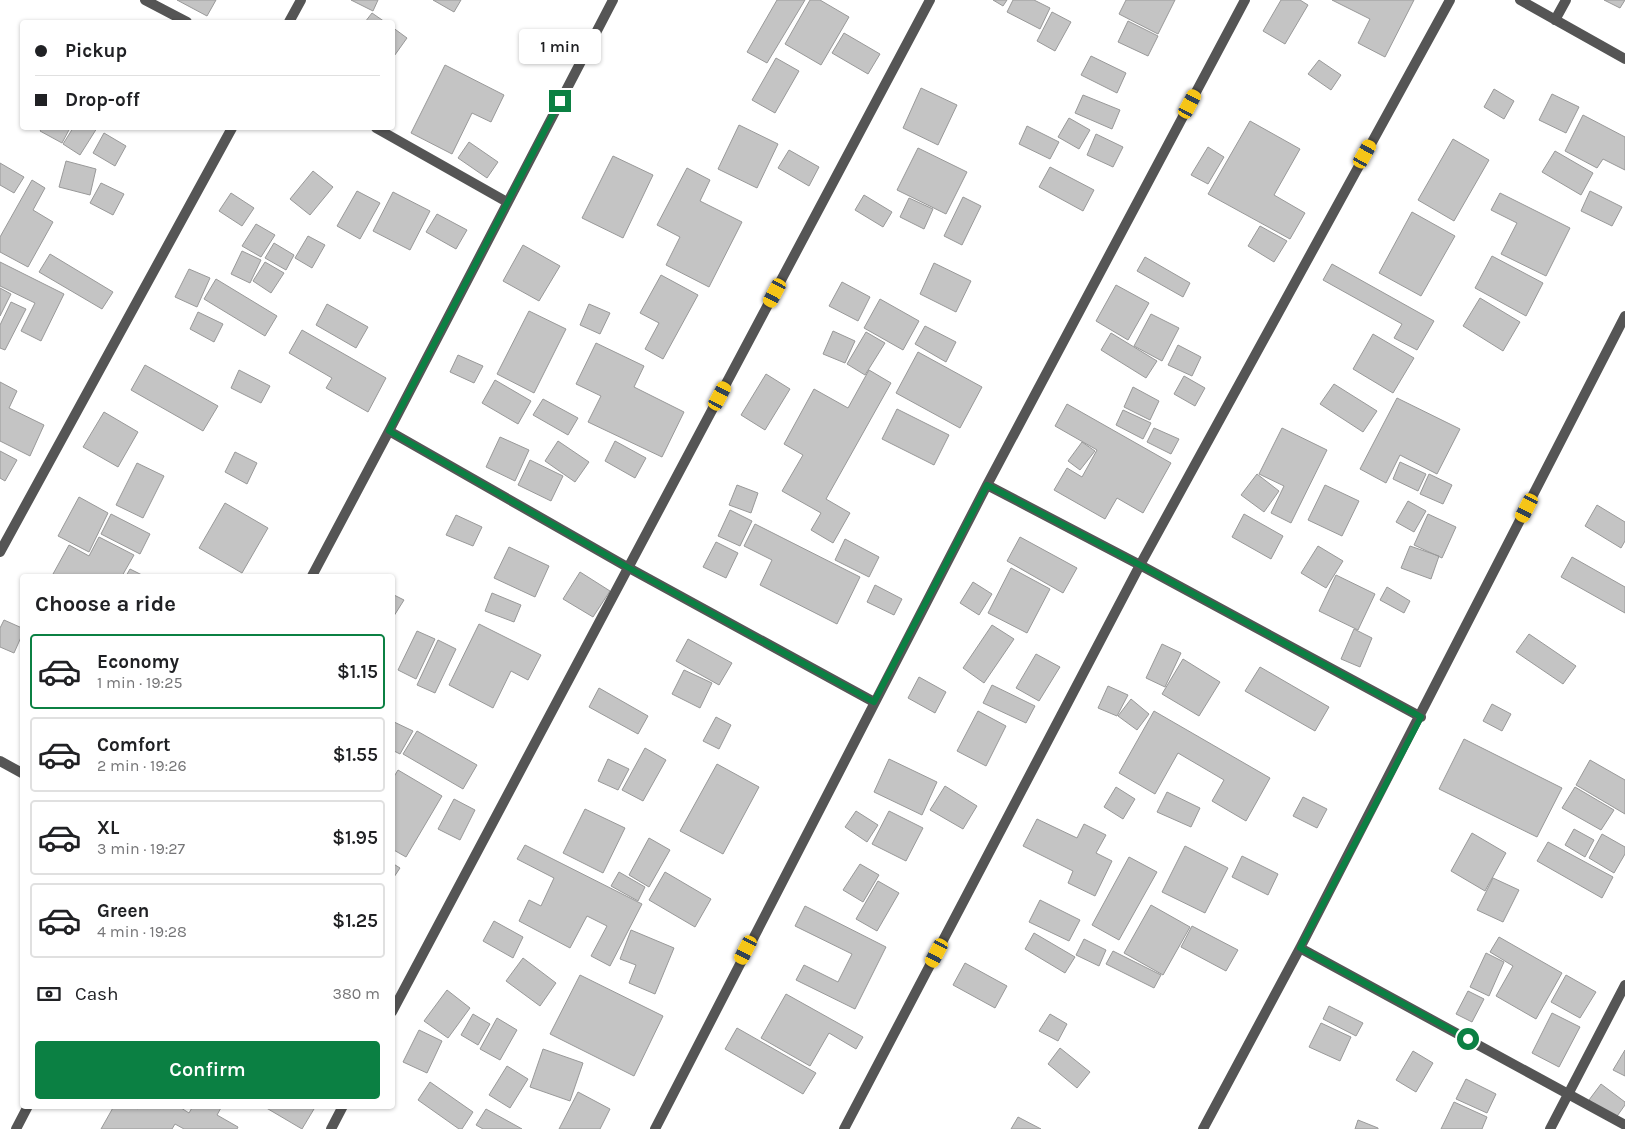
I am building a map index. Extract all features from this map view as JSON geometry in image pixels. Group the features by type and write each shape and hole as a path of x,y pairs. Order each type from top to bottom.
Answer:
{"street":[{"path":"145,0 183,20"},
{"path":"290,20 301,0"},
{"path":"313,574 613,0"},
{"path":"395,1006 930,0"},
{"path":"656,1129 987,485 1245,0"},
{"path":"844,1129 1140,565 1450,0"},
{"path":"1520,0 1625,58"},
{"path":"1555,20 1566,0"},
{"path":"0,552 231,130"},
{"path":"380,130 507,202"},
{"path":"1203,1129 1421,717 1625,316"},
{"path":"389,431 629,568 874,702"},
{"path":"987,485 1140,565 1421,717"},
{"path":"0,760 20,772"},
{"path":"1300,948 1625,1125"},
{"path":"1550,1129 1625,985"},
{"path":"16,1129 26,1109"},
{"path":"330,1129 341,1109"}],"building":[{"path":"177,0 216,0 207,16"},
{"path":"351,0 378,0 373,11"},
{"path":"433,0 461,0 454,12"},
{"path":"777,0 805,0 767,63 747,52"},
{"path":"810,0 820,0 849,17 821,65 785,44"},
{"path":"993,0 1007,0 1003,6"},
{"path":"1013,0 1034,0 1050,8 1040,29 1007,12"},
{"path":"1126,0 1175,0 1158,34 1119,14"},
{"path":"1281,0 1300,0 1308,5 1285,44 1263,31"},
{"path":"1332,0 1414,0 1385,57 1358,43 1370,19"},
{"path":"1604,0 1625,0 1620,8"},
{"path":"1052,12 1071,22 1055,51 1037,41"},
{"path":"372,13 382,20 367,20"},
{"path":"1128,21 1158,36 1148,56 1118,42"},
{"path":"395,29 407,38 395,55"},
{"path":"844,33 880,54 868,74 832,53"},
{"path":"1091,56 1126,73 1117,93 1081,75"},
{"path":"776,58 799,71 775,113 752,100"},
{"path":"1319,60 1341,75 1331,90 1308,74"},
{"path":"445,65 504,95 491,122 472,113 452,154 411,133"},
{"path":"921,88 957,105 938,145 903,128"},
{"path":"1494,89 1514,101 1504,119 1484,107"},
{"path":"1552,94 1579,107 1566,133 1539,120"},
{"path":"1083,95 1120,110 1112,129 1075,113"},
{"path":"1583,115 1625,137 1625,170 1603,159 1597,168 1565,151"},
{"path":"1069,118 1090,130 1079,149 1058,137"},
{"path":"1250,121 1300,149 1274,195 1305,213 1290,239 1208,194"},
{"path":"739,125 778,144 757,188 718,169"},
{"path":"1027,126 1059,142 1050,159 1019,144"},
{"path":"41,130 69,130 62,143"},
{"path":"72,130 96,130 80,155 63,144"},
{"path":"104,133 126,146 115,166 93,153"},
{"path":"1096,134 1123,147 1113,167 1087,155"},
{"path":"1453,139 1489,160 1454,221 1418,200"},
{"path":"469,142 498,162 487,178 458,158"},
{"path":"1208,147 1224,157 1208,184 1191,175"},
{"path":"918,148 967,172 946,214 897,190"},
{"path":"789,150 819,167 809,186 778,168"},
{"path":"1555,151 1593,173 1581,195 1542,172"},
{"path":"613,156 653,175 623,238 582,218"},
{"path":"66,161 96,169 90,195 59,187"},
{"path":"0,163 24,177 14,193 0,185"},
{"path":"1050,167 1094,190 1083,211 1039,187"},
{"path":"687,168 710,180 700,201 742,222 709,287 666,265 680,237 657,225"},
{"path":"313,171 333,187 310,215 290,199"},
{"path":"32,180 45,188 33,210 53,222 28,267 0,252 0,237"},
{"path":"101,183 124,194 113,215 90,203"},
{"path":"357,191 380,203 360,239 337,226"},
{"path":"1590,191 1622,207 1612,226 1581,211"},
{"path":"393,192 430,211 410,250 373,231"},
{"path":"231,193 254,208 242,226 219,211"},
{"path":"1500,193 1570,228 1546,276 1501,254 1517,223 1491,210"},
{"path":"864,195 892,212 883,227 855,210"},
{"path":"963,197 981,206 962,245 944,236"},
{"path":"909,198 933,209 924,229 900,217"},
{"path":"1412,212 1455,236 1421,296 1379,273"},
{"path":"437,214 467,230 456,249 426,232"},
{"path":"256,224 275,235 261,257 242,246"},
{"path":"1260,226 1287,241 1274,262 1248,246"},
{"path":"308,236 325,245 312,268 295,258"},
{"path":"274,243 294,255 286,270 265,258"},
{"path":"523,245 560,266 539,301 503,281"},
{"path":"242,251 261,260 250,283 231,274"},
{"path":"50,254 113,292 102,309 39,272"},
{"path":"1492,256 1543,283 1526,316 1475,288"},
{"path":"1145,257 1190,283 1183,297 1137,271"},
{"path":"0,262 64,294 41,341 21,331 35,303 0,286"},
{"path":"265,262 284,273 271,293 253,281"},
{"path":"934,263 971,281 956,312 920,294"},
{"path":"1332,264 1434,321 1417,350 1394,338 1402,324 1323,280"},
{"path":"189,269 210,278 197,307 175,297"},
{"path":"661,275 698,295 663,359 645,349 659,323 640,313"},
{"path":"216,279 277,316 265,336 204,299"},
{"path":"842,282 870,297 858,321 829,306"},
{"path":"1116,285 1149,303 1128,340 1096,321"},
{"path":"0,288 11,294 0,316"},
{"path":"1480,298 1520,322 1503,351 1463,326"},
{"path":"880,299 919,321 903,350 864,328"},
{"path":"11,302 26,309 5,350 0,348 0,325"},
{"path":"327,304 368,327 356,348 316,325"},
{"path":"589,304 610,313 600,334 580,325"},
{"path":"529,311 566,329 534,393 497,374"},
{"path":"198,312 223,324 214,342 190,329"},
{"path":"1151,314 1179,328 1162,361 1134,346"},
{"path":"925,326 956,342 946,362 915,344"},
{"path":"302,330 386,378 368,412 326,388 332,378 289,353"},
{"path":"833,331 855,341 845,363 823,354"},
{"path":"866,332 885,343 865,375 847,364"},
{"path":"1111,333 1157,361 1146,378 1101,350"},
{"path":"1373,334 1414,358 1393,393 1353,369"},
{"path":"596,343 644,366 634,387 684,412 662,457 588,422 601,396 576,384"},
{"path":"1178,345 1201,357 1192,376 1168,365"},
{"path":"918,352 982,387 960,428 896,393"},
{"path":"458,355 483,366 474,383 450,372"},
{"path":"145,365 218,406 203,431 131,390"},
{"path":"239,370 270,386 261,403 231,388"},
{"path":"869,370 891,383 826,499 850,513 833,543 811,530 821,513 782,491 803,455 784,444 814,389 848,408"},
{"path":"766,374 790,389 765,430 741,415"},
{"path":"1184,376 1205,388 1195,406 1174,394"},
{"path":"495,380 531,401 518,424 482,403"},
{"path":"0,382 17,391 9,408 44,425 30,456 0,441"},
{"path":"1334,384 1377,411 1363,432 1320,404"},
{"path":"1133,387 1159,401 1150,420 1124,407"},
{"path":"1397,398 1460,429 1437,474 1400,455 1386,483 1360,469"},
{"path":"543,399 578,418 568,435 533,415"},
{"path":"1067,404 1171,463 1143,513 1117,498 1105,519 1054,490 1067,468 1082,477 1097,450 1055,426"},
{"path":"897,409 949,435 934,465 882,439"},
{"path":"1123,410 1151,423 1143,439 1116,425"},
{"path":"104,412 138,432 118,467 83,447"},
{"path":"1154,428 1179,439 1171,454 1147,442"},
{"path":"1282,428 1327,450 1291,523 1271,513 1284,486 1259,474"},
{"path":"500,437 529,450 515,481 486,467"},
{"path":"558,441 589,462 575,482 545,461"},
{"path":"615,441 646,458 635,478 605,461"},
{"path":"1082,442 1095,451 1080,470 1068,461"},
{"path":"0,451 17,460 5,481 0,478"},
{"path":"235,452 257,463 247,484 225,472"},
{"path":"530,460 563,476 551,501 518,485"},
{"path":"1400,462 1426,474 1418,491 1393,479"},
{"path":"137,463 164,476 143,518 116,505"},
{"path":"1257,474 1279,491 1264,512 1241,495"},
{"path":"1429,474 1452,485 1443,504 1420,494"},
{"path":"737,485 758,493 751,513 729,505"},
{"path":"1325,485 1359,501 1342,536 1308,520"},
{"path":"79,497 108,513 89,552 58,536"},
{"path":"1408,501 1426,511 1414,532 1396,522"},
{"path":"225,503 268,528 242,573 199,548"},
{"path":"1597,505 1625,522 1625,541 1621,548 1585,526"},
{"path":"730,510 752,521 740,546 718,536"},
{"path":"111,514 150,534 140,554 101,534"},
{"path":"1244,514 1283,536 1271,559 1232,537"},
{"path":"1428,514 1456,527 1442,558 1414,545"},
{"path":"456,515 482,527 473,546 446,535"},
{"path":"755,524 860,577 837,624 760,585 772,560 744,546"},
{"path":"99,537 134,555 123,574 53,574 69,545 89,556"},
{"path":"1020,537 1077,568 1063,593 1007,561"},
{"path":"845,539 879,557 869,577 835,560"},
{"path":"716,542 738,553 726,578 703,567"},
{"path":"1318,546 1343,561 1326,588 1301,573"},
{"path":"1410,546 1439,556 1431,579 1401,568"},
{"path":"509,547 549,566 535,597 494,578"},
{"path":"1572,557 1625,587 1625,613 1561,577"},
{"path":"1011,568 1050,589 1027,633 988,613"},
{"path":"130,569 140,574 127,574"},
{"path":"580,572 610,591 593,617 563,599"},
{"path":"1336,575 1375,594 1358,630 1319,611"},
{"path":"973,582 992,594 979,615 960,603"},
{"path":"875,585 902,599 894,615 867,602"},
{"path":"1387,587 1410,601 1404,613 1380,600"},
{"path":"492,593 521,605 514,622 485,611"},
{"path":"395,596 404,600 395,614"},
{"path":"4,620 20,627 20,640 14,653 0,647 0,628"},
{"path":"479,624 541,655 528,680 511,671 493,708 449,685"},
{"path":"992,625 1014,639 984,683 963,668"},
{"path":"1354,629 1372,638 1360,667 1341,659"},
{"path":"417,631 435,639 416,679 398,670"},
{"path":"1529,634 1576,666 1563,684 1516,652"},
{"path":"688,639 732,663 719,685 676,661"},
{"path":"438,640 456,649 435,693 417,685"},
{"path":"1162,644 1181,653 1165,687 1146,678"},
{"path":"1036,654 1060,667 1039,701 1016,688"},
{"path":"1183,659 1220,682 1199,716 1162,694"},
{"path":"1260,667 1329,707 1315,731 1245,691"},
{"path":"684,670 712,683 700,708 672,694"},
{"path":"919,677 946,692 935,713 908,698"},
{"path":"992,685 1035,706 1026,723 983,703"},
{"path":"1108,686 1128,695 1117,716 1098,708"},
{"path":"599,688 648,716 638,734 589,707"},
{"path":"1131,699 1149,714 1137,730 1118,716"},
{"path":"1492,704 1511,714 1502,731 1483,721"},
{"path":"978,711 1006,726 986,766 957,751"},
{"path":"1154,711 1270,778 1246,821 1212,801 1224,780 1178,753 1155,794 1119,773"},
{"path":"716,717 731,725 719,749 703,741"},
{"path":"395,722 413,731 400,754 395,752"},
{"path":"417,731 477,765 463,789 403,754"},
{"path":"1464,739 1562,788 1537,837 1439,789"},
{"path":"645,748 666,760 643,801 622,790"},
{"path":"608,759 629,769 618,790 598,781"},
{"path":"889,759 937,782 922,815 874,792"},
{"path":"1590,760 1625,780 1625,814 1576,785"},
{"path":"717,764 759,787 723,854 680,831"},
{"path":"398,770 442,796 406,857 395,851 395,775"},
{"path":"945,786 977,806 963,829 930,810"},
{"path":"1116,787 1135,799 1123,819 1104,807"},
{"path":"1575,787 1614,810 1601,830 1562,808"},
{"path":"1167,792 1200,808 1191,827 1157,812"},
{"path":"1303,797 1327,809 1317,828 1293,816"},
{"path":"454,799 475,810 460,840 438,829"},
{"path":"585,809 625,828 603,873 563,853"},
{"path":"856,811 878,825 867,842 845,827"},
{"path":"889,811 923,828 906,861 872,844"},
{"path":"1037,819 1077,838 1084,824 1106,835 1096,853 1112,861 1095,896 1068,883 1073,871 1023,846"},
{"path":"1574,829 1594,840 1585,857 1565,845"},
{"path":"1472,833 1506,853 1485,891 1451,871"},
{"path":"1602,834 1625,847 1625,854 1614,873 1589,858"},
{"path":"649,838 670,850 649,887 629,875"},
{"path":"1548,842 1613,877 1602,898 1537,861"},
{"path":"525,845 642,904 610,966 591,956 607,926 587,916 570,948 519,921 529,900 541,906 554,878 517,859"},
{"path":"1185,846 1228,868 1205,913 1162,892"},
{"path":"1242,856 1278,874 1268,895 1232,877"},
{"path":"1129,857 1157,872 1119,940 1092,925"},
{"path":"860,864 879,875 863,902 843,890"},
{"path":"395,865 400,868 395,876"},
{"path":"619,872 645,887 638,901 611,886"},
{"path":"665,872 711,899 695,927 649,900"},
{"path":"1493,878 1519,890 1503,922 1477,910"},
{"path":"878,881 899,893 877,931 856,919"},
{"path":"1040,900 1080,920 1069,941 1029,922"},
{"path":"1151,905 1190,927 1163,975 1124,953"},
{"path":"805,906 886,947 855,1009 796,980 804,965 838,982 852,954 795,926"},
{"path":"494,921 523,937 513,958 483,941"},
{"path":"1192,926 1238,950 1226,971 1181,947"},
{"path":"631,930 674,948 655,994 629,983 636,965 620,959"},
{"path":"1034,933 1075,957 1065,973 1025,949"},
{"path":"1499,937 1562,973 1536,1019 1496,996 1513,966 1490,952"},
{"path":"1084,939 1106,950 1099,966 1076,955"},
{"path":"1113,951 1161,975 1154,988 1106,964"},
{"path":"1486,953 1504,962 1489,996 1470,987"},
{"path":"523,958 556,983 540,1006 506,981"},
{"path":"965,963 1007,986 995,1008 953,985"},
{"path":"580,975 663,1016 634,1076 550,1034"},
{"path":"1566,975 1596,992 1580,1018 1551,1002"},
{"path":"447,990 470,1008 448,1038 424,1021"},
{"path":"1468,991 1484,999 1472,1022 1456,1014"},
{"path":"786,994 863,1037 856,1049 829,1033 810,1066 761,1038"},
{"path":"1329,1006 1363,1023 1356,1036 1323,1019"},
{"path":"1552,1013 1580,1027 1559,1067 1532,1053"},
{"path":"473,1014 490,1024 478,1045 461,1035"},
{"path":"1050,1014 1067,1024 1058,1041 1039,1031"},
{"path":"497,1018 517,1030 500,1060 480,1049"},
{"path":"1321,1023 1351,1037 1340,1061 1309,1047"},
{"path":"737,1028 816,1073 803,1094 725,1049"},
{"path":"419,1030 442,1041 427,1073 403,1062"},
{"path":"1060,1048 1090,1072 1077,1088 1048,1064"},
{"path":"543,1049 583,1063 570,1101 530,1087"},
{"path":"1625,1050 1625,1076 1613,1070"},
{"path":"1413,1051 1433,1063 1416,1092 1396,1080"},
{"path":"507,1066 528,1079 510,1108 489,1095"},
{"path":"1466,1079 1496,1094 1487,1113 1456,1099"},
{"path":"430,1082 473,1112 462,1129 459,1129 418,1100"},
{"path":"1601,1084 1625,1102 1625,1105 1615,1119 1589,1100"},
{"path":"578,1092 610,1109 600,1129 559,1129"},
{"path":"1454,1102 1487,1117 1482,1129 1441,1129"},
{"path":"112,1109 183,1109 189,1113 191,1109 220,1109 217,1115 238,1127 237,1129 184,1129 175,1124 172,1129 101,1129"},
{"path":"268,1109 314,1109 302,1129"},
{"path":"486,1109 522,1129 483,1129 476,1125"},
{"path":"1018,1117 1041,1129 1011,1129"},
{"path":"1358,1120 1378,1128 1378,1129 1355,1129"}],"route":[{"path":"560,101 389,431 629,568 874,702 987,485 1140,565 1421,717 1300,948 1468,1039"}]}
